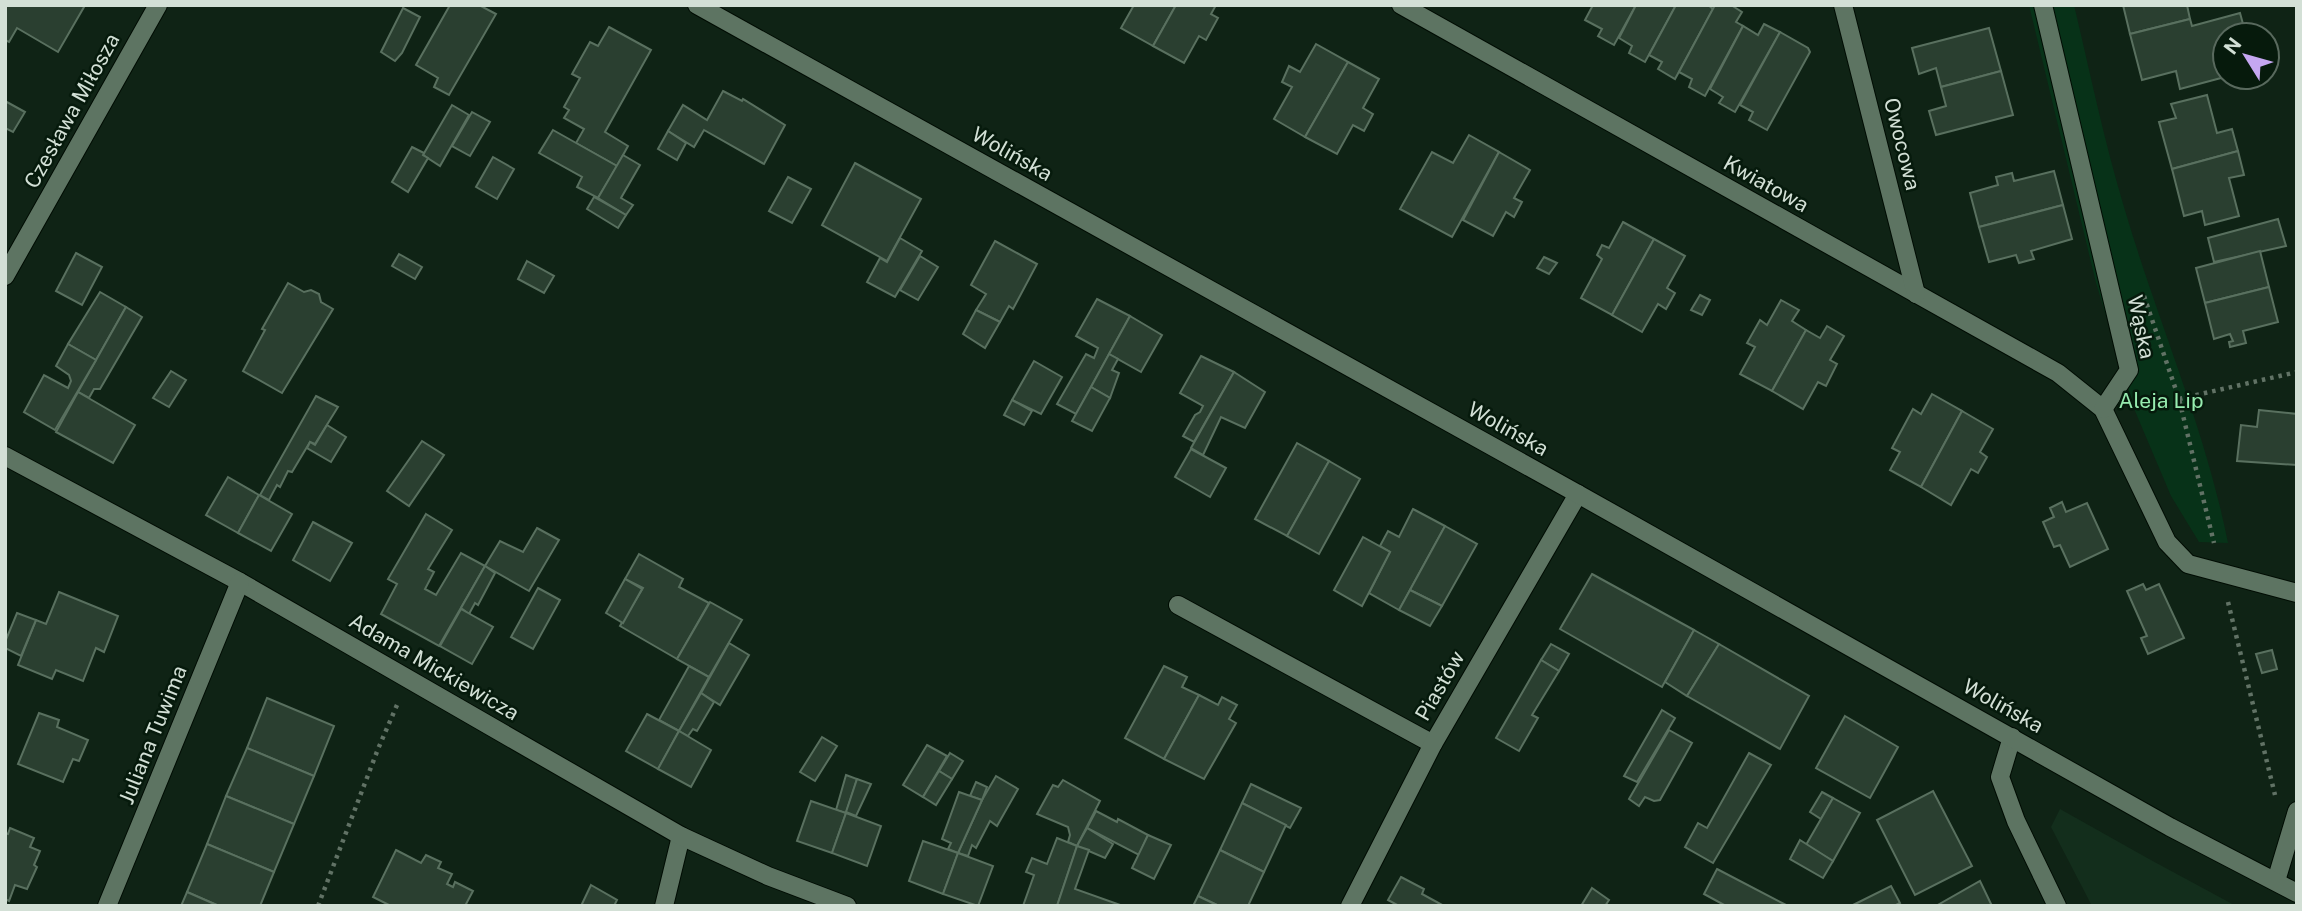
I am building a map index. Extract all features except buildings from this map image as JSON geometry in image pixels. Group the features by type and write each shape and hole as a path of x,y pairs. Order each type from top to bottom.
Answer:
{"street":[{"name":"Czesława Miłosza","path":"5,276 158,5"},
{"name":"Wolińska","path":"697,5 1578,494 2170,827 2297,893"},
{"name":"Kwiatowa","path":"1401,5 2058,373 2103,409"},
{"name":"Owocowa","path":"1843,5 1916,294"},
{"name":"Wąska","path":"2043,5 2129,370 2103,409"},
{"path":"2103,409 2167,542 2188,564 2297,593"},
{"name":"Adama Mickiewicza","path":"5,456 240,582 681,835 768,876 847,906"},
{"name":"Piastów","path":"1350,906 1433,744 1578,494"},
{"name":"Juliana Tuwima","path":"107,906 240,582"},
{"path":"1178,605 1433,744"},
{"path":"2012,737 2000,776 2016,821 2057,906"},
{"path":"2276,881 2297,811"},
{"path":"664,906 681,835"}],"path":[{"path":"2140,285 2179,399 2276,797"},
{"path":"2179,399 2297,372"},
{"path":"318,906 377,749 408,679"}],"shaded area":[{"path":"2060,809 2236,906 2092,906 2051,827"}],"green space":[{"name":"Aleja Lip","path":"2029,5 2074,5 2117,182 2207,457 2228,543 2199,542 2171,496 2135,411 2096,283"}]}
